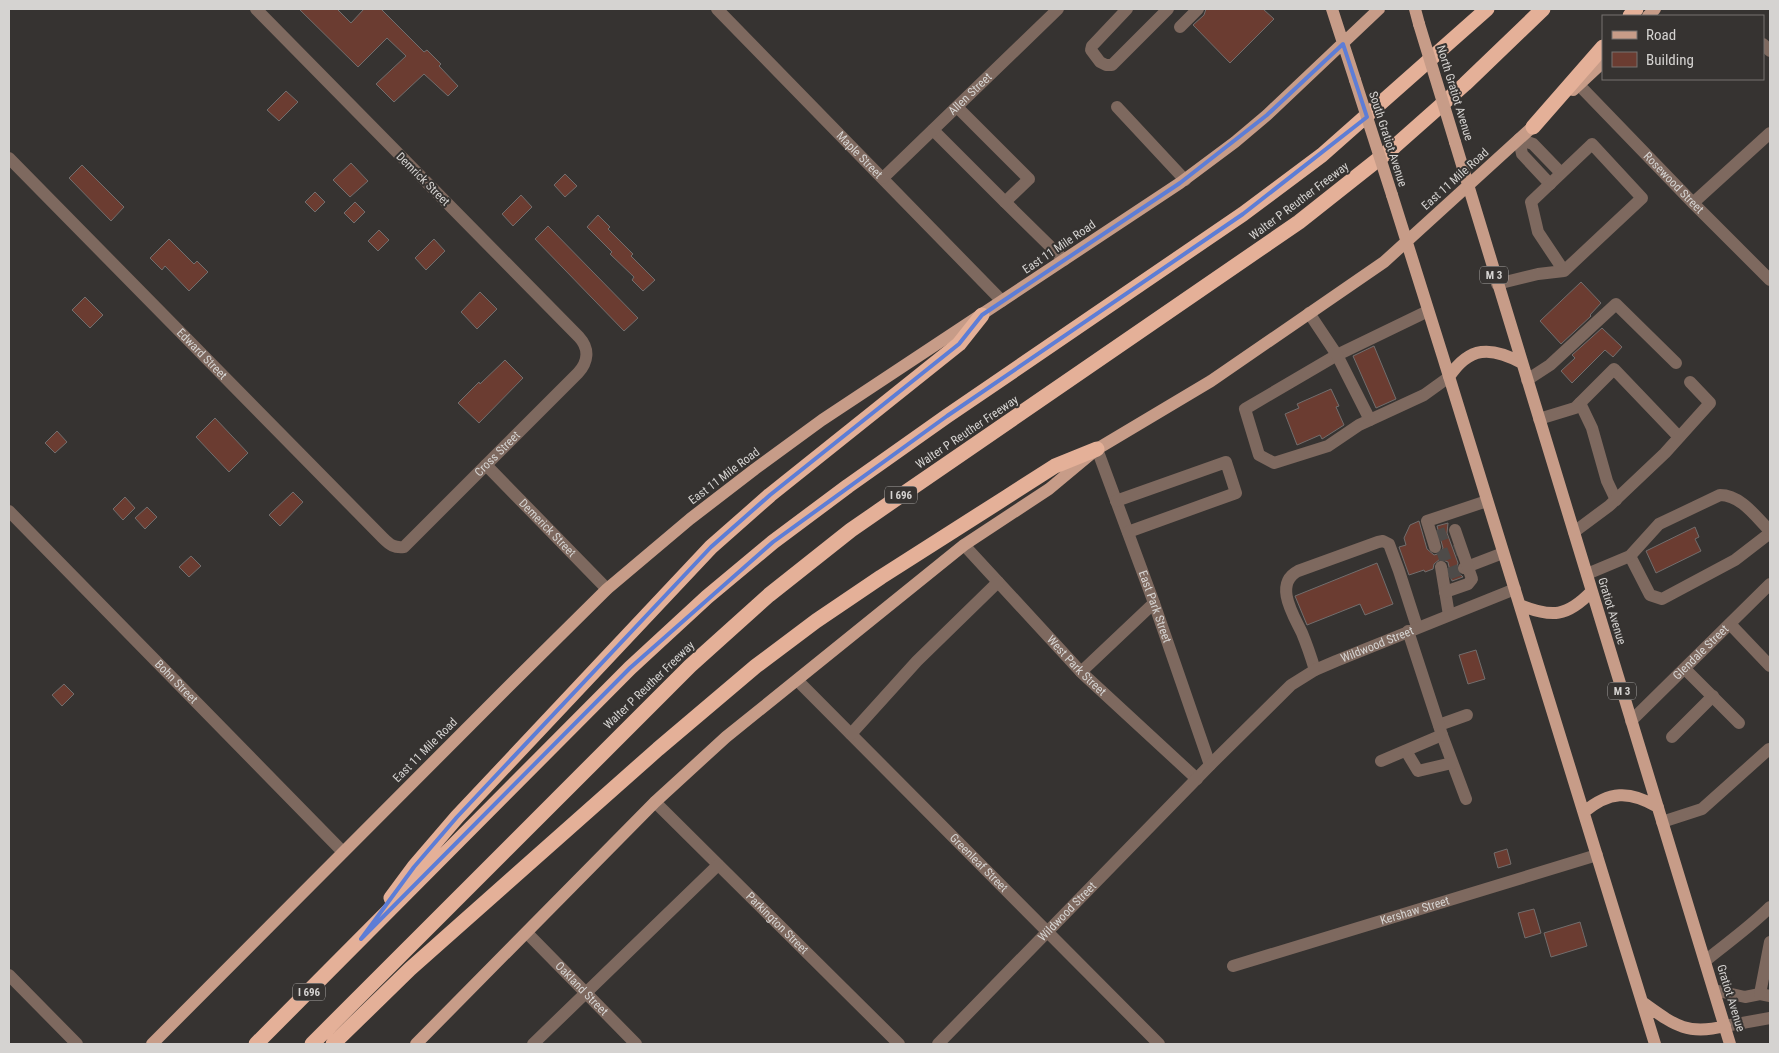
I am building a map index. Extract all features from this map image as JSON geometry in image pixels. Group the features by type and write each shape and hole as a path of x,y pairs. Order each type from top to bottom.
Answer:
{"highway":[{"name":"Walter P Reuther Freeway","path":"256,1044 630,668 773,542 947,416 1243,214 1322,155 1486,9"},
{"name":"Walter P Reuther Freeway","path":"312,1044 654,700 727,631 762,601 890,503 1299,222 1395,146 1465,84 1543,9"},
{"path":"1533,127 1602,49"},
{"path":"361,939 414,867 457,818 711,547 770,495 960,344 982,315"},
{"path":"334,1044 417,962 651,755 756,666 816,621 1004,498 1055,466 1097,449"}],"main road":[{"path":"1332,9 1343,44"},
{"name":"East 11 Mile Road","path":"152,1044 607,589 690,519 822,420 1185,180 1267,115 1379,9"},
{"name":"North Gratiot Avenue","path":"1414,9 1468,186"},
{"name":"South Gratiot Avenue","path":"1343,44 1407,242"},
{"name":"East 11 Mile Road","path":"416,1044 655,802 726,737 964,545 1049,489 1097,449 1211,381 1384,262 1602,63"},
{"name":"Gratiot Avenue","path":"1468,186 1730,1044"},
{"path":"1407,242 1654,1044"},
{"path":"1448,377 1462,361 1472,354 1483,351 1495,351 1506,354 1522,363"},
{"path":"1520,605 1548,614 1562,613 1582,601 1592,591"},
{"path":"1584,812 1600,800 1621,794 1646,800 1658,807"},
{"path":"1642,1002 1669,1022 1682,1028 1708,1030 1725,1026"}],"street":[{"name":"Demrick Street","path":"256,9 584,342 587,351"},
{"name":"Maple Street","path":"717,9 1002,301"},
{"name":"Allen Street","path":"883,178 1058,9"},
{"path":"1127,9 1092,46 1091,50 1095,57 1106,65 1112,65 1168,9"},
{"path":"1180,27 1198,9"},
{"name":"Rosewood Street","path":"1579,85 1770,280"},
{"path":"957,107 1029,179 1005,202"},
{"path":"1117,107 1185,180"},
{"path":"933,130 1064,260"},
{"path":"1693,203 1770,132"},
{"path":"1519,139 1533,144 1561,173"},
{"path":"1519,139 1522,154 1550,184"},
{"path":"1497,284 1538,274 1564,271 1642,198 1592,144 1531,202 1538,232 1564,271"},
{"name":"Edward Street","path":"9,158 376,531 396,548"},
{"path":"1527,380 1550,365 1616,304 1676,363"},
{"path":"1428,311 1337,355 1245,409 1259,455 1274,463 1328,446 1370,420 1424,395 1448,377"},
{"path":"1309,313 1337,355 1370,420"},
{"name":"Cross Street","path":"396,548 404,546 411,540 578,373 584,366 587,351"},
{"path":"1539,419 1575,408 1614,369 1680,437"},
{"path":"1574,532 1616,500 1680,437 1710,403 1690,382"},
{"path":"1580,403 1592,428 1607,481 1616,500"},
{"name":"East Park Street","path":"1097,449 1154,603 1210,765"},
{"path":"1116,501 1226,462 1236,494 1128,532"},
{"name":"Demerick Street","path":"486,465 607,589"},
{"path":"1587,574 1630,556 1659,524 1720,495 1736,498 1770,532 1735,560 1662,598 1650,595 1630,556"},
{"path":"1434,540 1427,521 1487,502"},
{"name":"Bohn Street","path":"9,511 343,852"},
{"path":"1445,592 1468,584 1472,579 1453,531 1450,513"},
{"path":"1315,670 1287,599 1287,585 1294,573 1378,542 1383,541 1389,544 1399,570 1440,730 1466,799"},
{"name":"West Park Street","path":"964,545 1081,672 1197,779"},
{"path":"1466,567 1504,553"},
{"path":"1444,572 1449,615"},
{"path":"851,734 917,661 998,582"},
{"name":"Glendale Street","path":"1631,721 1770,584"},
{"name":"Wildwood Street","path":"938,1044 1210,765 1292,685 1315,670 1515,589"},
{"path":"1081,672 1154,603"},
{"path":"1730,624 1770,666"},
{"path":"1685,669 1739,723"},
{"name":"Greenleaf Street","path":"797,680 1159,1044"},
{"path":"1672,737 1713,696"},
{"path":"1381,761 1406,751 1467,715"},
{"path":"1662,822 1702,809 1769,749"},
{"path":"1406,751 1418,771 1452,763"},
{"name":"Parkington Street","path":"655,802 899,1044"},
{"name":"Kershaw Street","path":"1233,966 1597,856"},
{"path":"533,1044 718,865"},
{"path":"1705,961 1752,925 1770,907"},
{"name":"Oakland Street","path":"526,933 636,1044"},
{"path":"1714,990 1745,997 1765,995 1770,942"},
{"path":"9,974 77,1044"},
{"path":"1725,1026 1770,1018"}],"highlighted area":[{"path":"1343,44 1367,117 1243,214 947,416 773,542 630,668 361,939 414,867 457,817 711,547 770,495 959,344 982,315 1180,183 1267,115"}],"building":[{"path":"299,9 337,9 351,23 364,9 381,9 424,52 427,50 441,64 439,66 458,86 448,96 424,74 394,102 376,84 406,56 387,38 358,67"},
{"path":"1206,9 1263,9 1274,19 1230,63 1193,25 1204,15"},
{"path":"286,91 298,102 279,121 267,110"},
{"path":"351,163 368,181 350,197 333,180"},
{"path":"82,165 124,207 111,221 69,178"},
{"path":"565,174 577,186 565,197 554,185"},
{"path":"315,192 325,202 315,212 305,202"},
{"path":"521,195 532,207 513,226 502,214"},
{"path":"355,202 365,212 354,223 344,213"},
{"path":"598,215 610,227 608,229 633,254 631,256 655,280 643,291 632,280 634,277 610,254 612,252 587,227"},
{"path":"548,226 638,318 624,331 535,239"},
{"path":"379,230 389,240 378,251 368,241"},
{"path":"169,239 194,264 197,261 208,272 189,291 165,266 162,270 150,258"},
{"path":"434,239 445,251 426,270 415,258"},
{"path":"1581,282 1601,303 1591,316 1561,344 1540,321"},
{"path":"480,292 497,309 477,329 461,312"},
{"path":"85,297 103,315 90,328 72,310"},
{"path":"1602,328 1622,347 1613,357 1605,350 1572,383 1561,371 1575,358 1572,355"},
{"path":"1374,346 1396,399 1376,408 1353,356"},
{"path":"505,360 523,378 479,423 458,403"},
{"path":"1331,389 1339,406 1336,407 1344,425 1322,439 1320,435 1297,445 1285,414 1299,408 1297,404"},
{"path":"215,418 248,453 229,472 196,437"},
{"path":"57,431 67,442 55,453 45,443"},
{"path":"293,492 303,502 280,526 269,515"},
{"path":"125,497 135,508 123,520 113,509"},
{"path":"147,507 157,517 145,529 135,518"},
{"path":"1419,521 1427,549 1434,555 1441,553 1443,548 1437,526 1448,523 1447,533 1458,563 1456,570 1463,577 1452,581 1448,562 1440,559 1434,564 1433,569 1409,575 1399,547 1406,545 1404,538 1410,525"},
{"path":"1695,527 1699,537 1695,539 1701,551 1656,573 1646,551"},
{"path":"191,556 201,566 189,577 179,567"},
{"path":"1377,563 1393,604 1365,615 1360,604 1307,625 1295,596"},
{"path":"1476,650 1485,679 1468,684 1459,655"},
{"path":"64,684 74,694 62,706 52,695"},
{"path":"1507,849 1511,864 1498,868 1494,853"},
{"path":"1534,909 1541,933 1525,938 1518,913"},
{"path":"1580,922 1587,946 1551,957 1544,933"}],"tunnel":[{"path":"1435,537 1451,531"},
{"path":"1438,557 1457,550"},
{"path":"1448,574 1464,568"}]}
